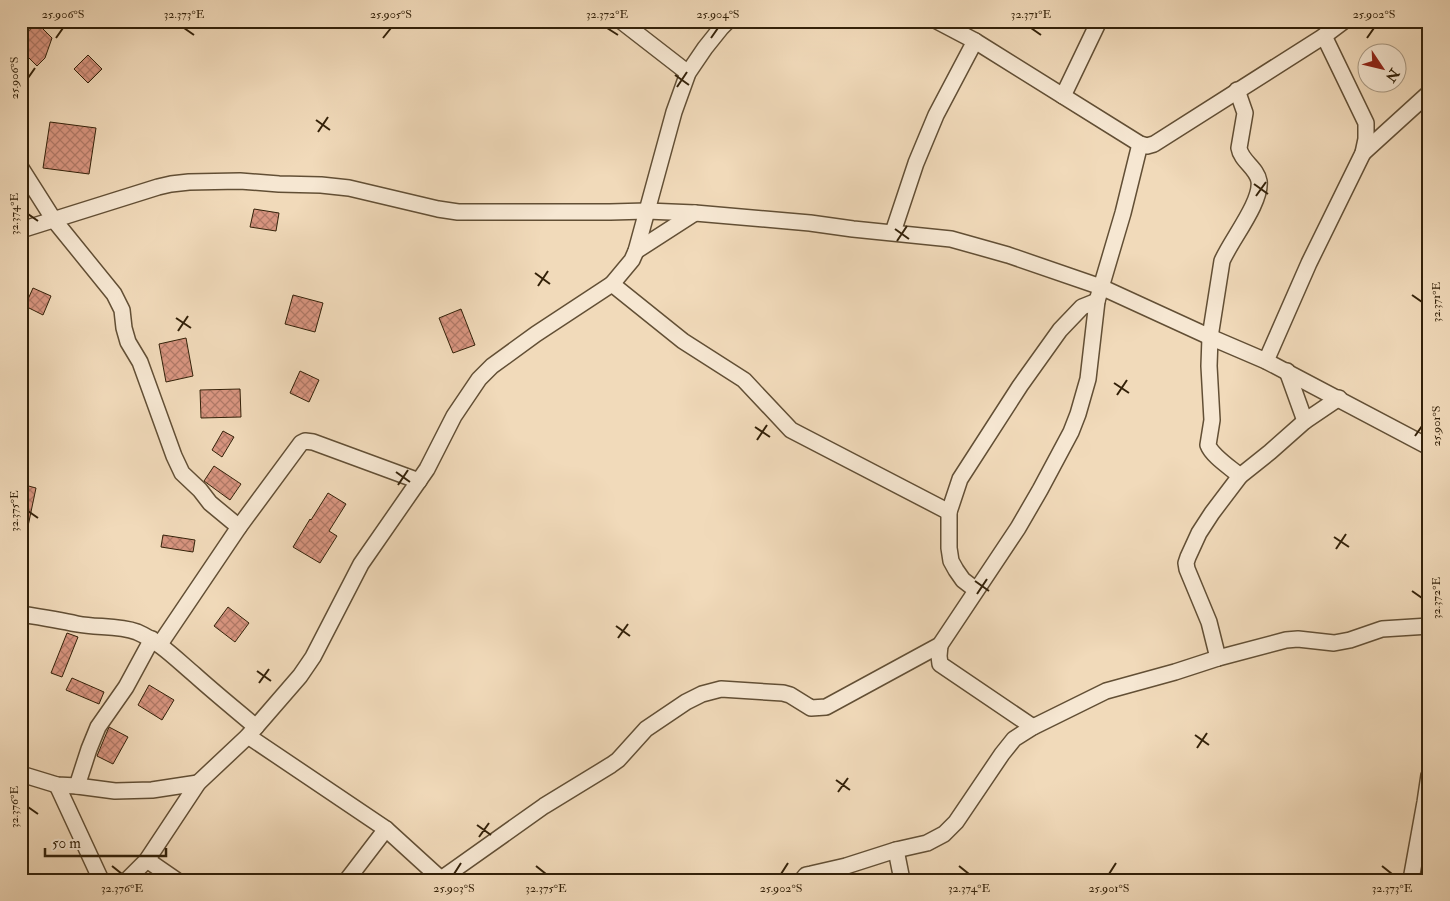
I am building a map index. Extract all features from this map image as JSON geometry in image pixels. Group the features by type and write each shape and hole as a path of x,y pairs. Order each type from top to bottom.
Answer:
{"street":[{"path":"621,21 688,73"},
{"path":"127,880 147,860 198,783 252,732 300,676 313,657 361,564 427,469 454,416 479,379 492,366 536,334 612,284 632,260 674,112 688,73 705,48 728,21"},
{"path":"937,21 975,41 1140,144 1148,146 1324,36 1344,21"},
{"path":"1063,96 1099,21"},
{"path":"1266,361 1362,153 1366,139 1366,123 1324,36"},
{"path":"893,232 916,163 936,115 975,41"},
{"path":"1237,90 1245,113 1239,148 1259,180 1258,193 1222,261 1210,337 1209,366 1212,420 1208,445 1213,454 1240,476"},
{"path":"1362,153 1429,93"},
{"path":"1033,727 940,664 940,645 1018,528 1071,432 1088,379 1099,294 1123,213 1140,144"},
{"path":"21,168 54,220 114,294 122,310 128,342 140,362 182,473 200,490 210,503 239,527"},
{"path":"21,230 171,184 240,181 349,188 458,212 647,211 695,213 810,223 951,239 1008,254 1099,294 1266,361 1429,447"},
{"path":"636,251 695,213"},
{"path":"612,284 683,341 744,380 791,430 949,512"},
{"path":"976,590 963,580 951,562 949,512 960,479 1020,386 1060,330 1082,307 1099,294"},
{"path":"1287,371 1305,420"},
{"path":"1218,658 1209,622 1186,563 1212,513 1240,476 1305,420 1339,398"},
{"path":"77,786 98,727 156,642 298,445 305,442 313,442 419,481"},
{"path":"21,614 77,624 116,627 130,630 156,642 196,677 252,732 386,829 441,880 544,806 611,765 618,760 646,729 686,702 702,694 722,689 783,693 790,695 811,708 826,707 940,645"},
{"path":"802,880 811,874 927,843 944,834 956,822 1014,739 1033,727 1106,691 1286,640 1298,639 1334,643 1350,640 1382,629 1429,626"},
{"path":"21,774 57,785 115,791 152,790 198,783"},
{"path":"1412,880 1429,774"},
{"path":"57,785 101,880"},
{"path":"347,880 386,829"},
{"path":"896,850 902,880"},
{"path":"147,860 176,880"}],"building":[{"path":"37,23 52,38 45,58 37,66 21,50 21,38"},
{"path":"88,55 102,69 88,83 74,69"},
{"path":"50,122 96,128 89,174 43,168"},
{"path":"254,209 279,213 276,231 250,227"},
{"path":"33,288 51,296 43,315 25,306"},
{"path":"293,295 323,303 315,332 285,324"},
{"path":"461,309 475,345 453,353 439,318"},
{"path":"186,338 193,376 166,382 159,344"},
{"path":"300,371 319,380 309,402 290,393"},
{"path":"240,389 241,417 201,418 200,390"},
{"path":"223,431 234,437 222,457 212,450"},
{"path":"214,466 241,484 230,500 204,481"},
{"path":"21,484 36,488 27,531 21,530"},
{"path":"328,493 346,504 329,531 337,536 320,563 293,547"},
{"path":"163,535 195,540 193,552 161,547"},
{"path":"228,607 249,623 235,642 214,626"},
{"path":"67,633 78,637 62,677 51,673"},
{"path":"72,678 104,692 99,704 66,690"},
{"path":"149,685 174,700 162,720 138,705"},
{"path":"109,727 128,737 113,764 97,756"}]}
